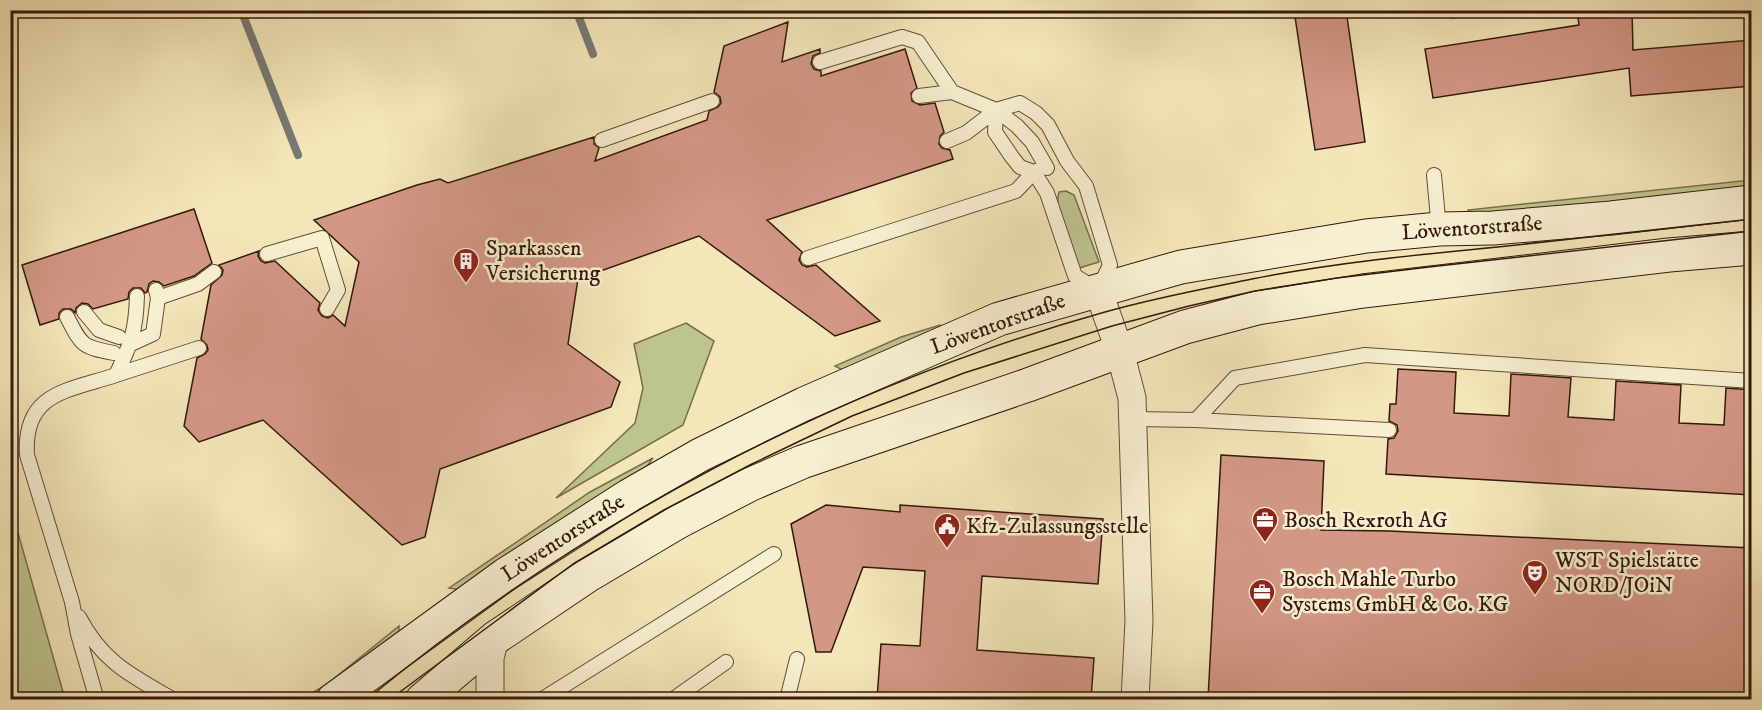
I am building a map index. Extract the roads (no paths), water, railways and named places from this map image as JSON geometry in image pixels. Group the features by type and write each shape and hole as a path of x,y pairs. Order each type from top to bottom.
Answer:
{"main road":[{"name":"Löwentorstraße","path":"333,699 505,575 620,501 700,455 814,399 999,319 1181,267 1366,236 1611,218 1752,202"},
{"name":"Löwentorstraße","path":"422,699 495,638 587,576 678,522 749,485 802,462 1028,385 1185,327 1257,308 1363,291 1669,255 1752,248"}],"street":[{"path":"1098,290 1120,352 1132,398 1134,419 1139,621 1135,699"},
{"path":"490,699 490,658 495,638"}],"lane":[{"path":"820,62 902,37 918,42 952,92"},
{"path":"919,96 952,92 996,110 1017,126 1032,142 1075,276 1098,290 1110,265 1086,186 1067,161 1047,125 1036,113 1020,103 996,110 966,133 947,141"},
{"path":"602,140 712,101"},
{"path":"996,110 995,132 1020,167 1040,170"},
{"path":"808,258 1016,191 1040,170 1067,161"},
{"path":"1434,175 1439,229"},
{"path":"267,254 325,236 338,290 327,309"},
{"path":"84,312 99,330 125,341 153,334 157,294 198,284 214,272"},
{"path":"116,375 125,341 136,322 137,296"},
{"path":"67,317 76,335 87,348 114,353"},
{"path":"97,699 78,634 72,602 27,455 31,417 52,397 199,348"},
{"path":"1196,420 1235,378 1365,355 1752,381"},
{"path":"1134,419 1389,430"},
{"path":"541,699 774,554"},
{"path":"72,602 87,632 107,657 133,677 174,699"},
{"path":"787,699 797,659"},
{"path":"672,699 726,662"}],"waterway":[{"path":"241,10 298,155"},
{"path":"576,10 593,54"}],"tram line":[{"path":"366,700 449,635 535,575 624,519 716,467 810,421 906,380 1004,343 1142,302 1282,273 1405,256 1752,219"},
{"path":"389,700 573,564 664,510 852,416 964,373 1112,326 1255,291 1337,278 1752,231"}],"place":[{"name":"Sparkassen Versicherung","path":"466,284"},
{"name":"Bosch Rexroth AG","path":"1265,543"},
{"name":"Kfz-Zulassungsstelle","path":"947,549"},
{"name":"WST Spielstätte NORD/JOiN","path":"1535,596"},
{"name":"Bosch Mahle Turbo Systems GmbH & Co. KG","path":"1262,615"}]}
